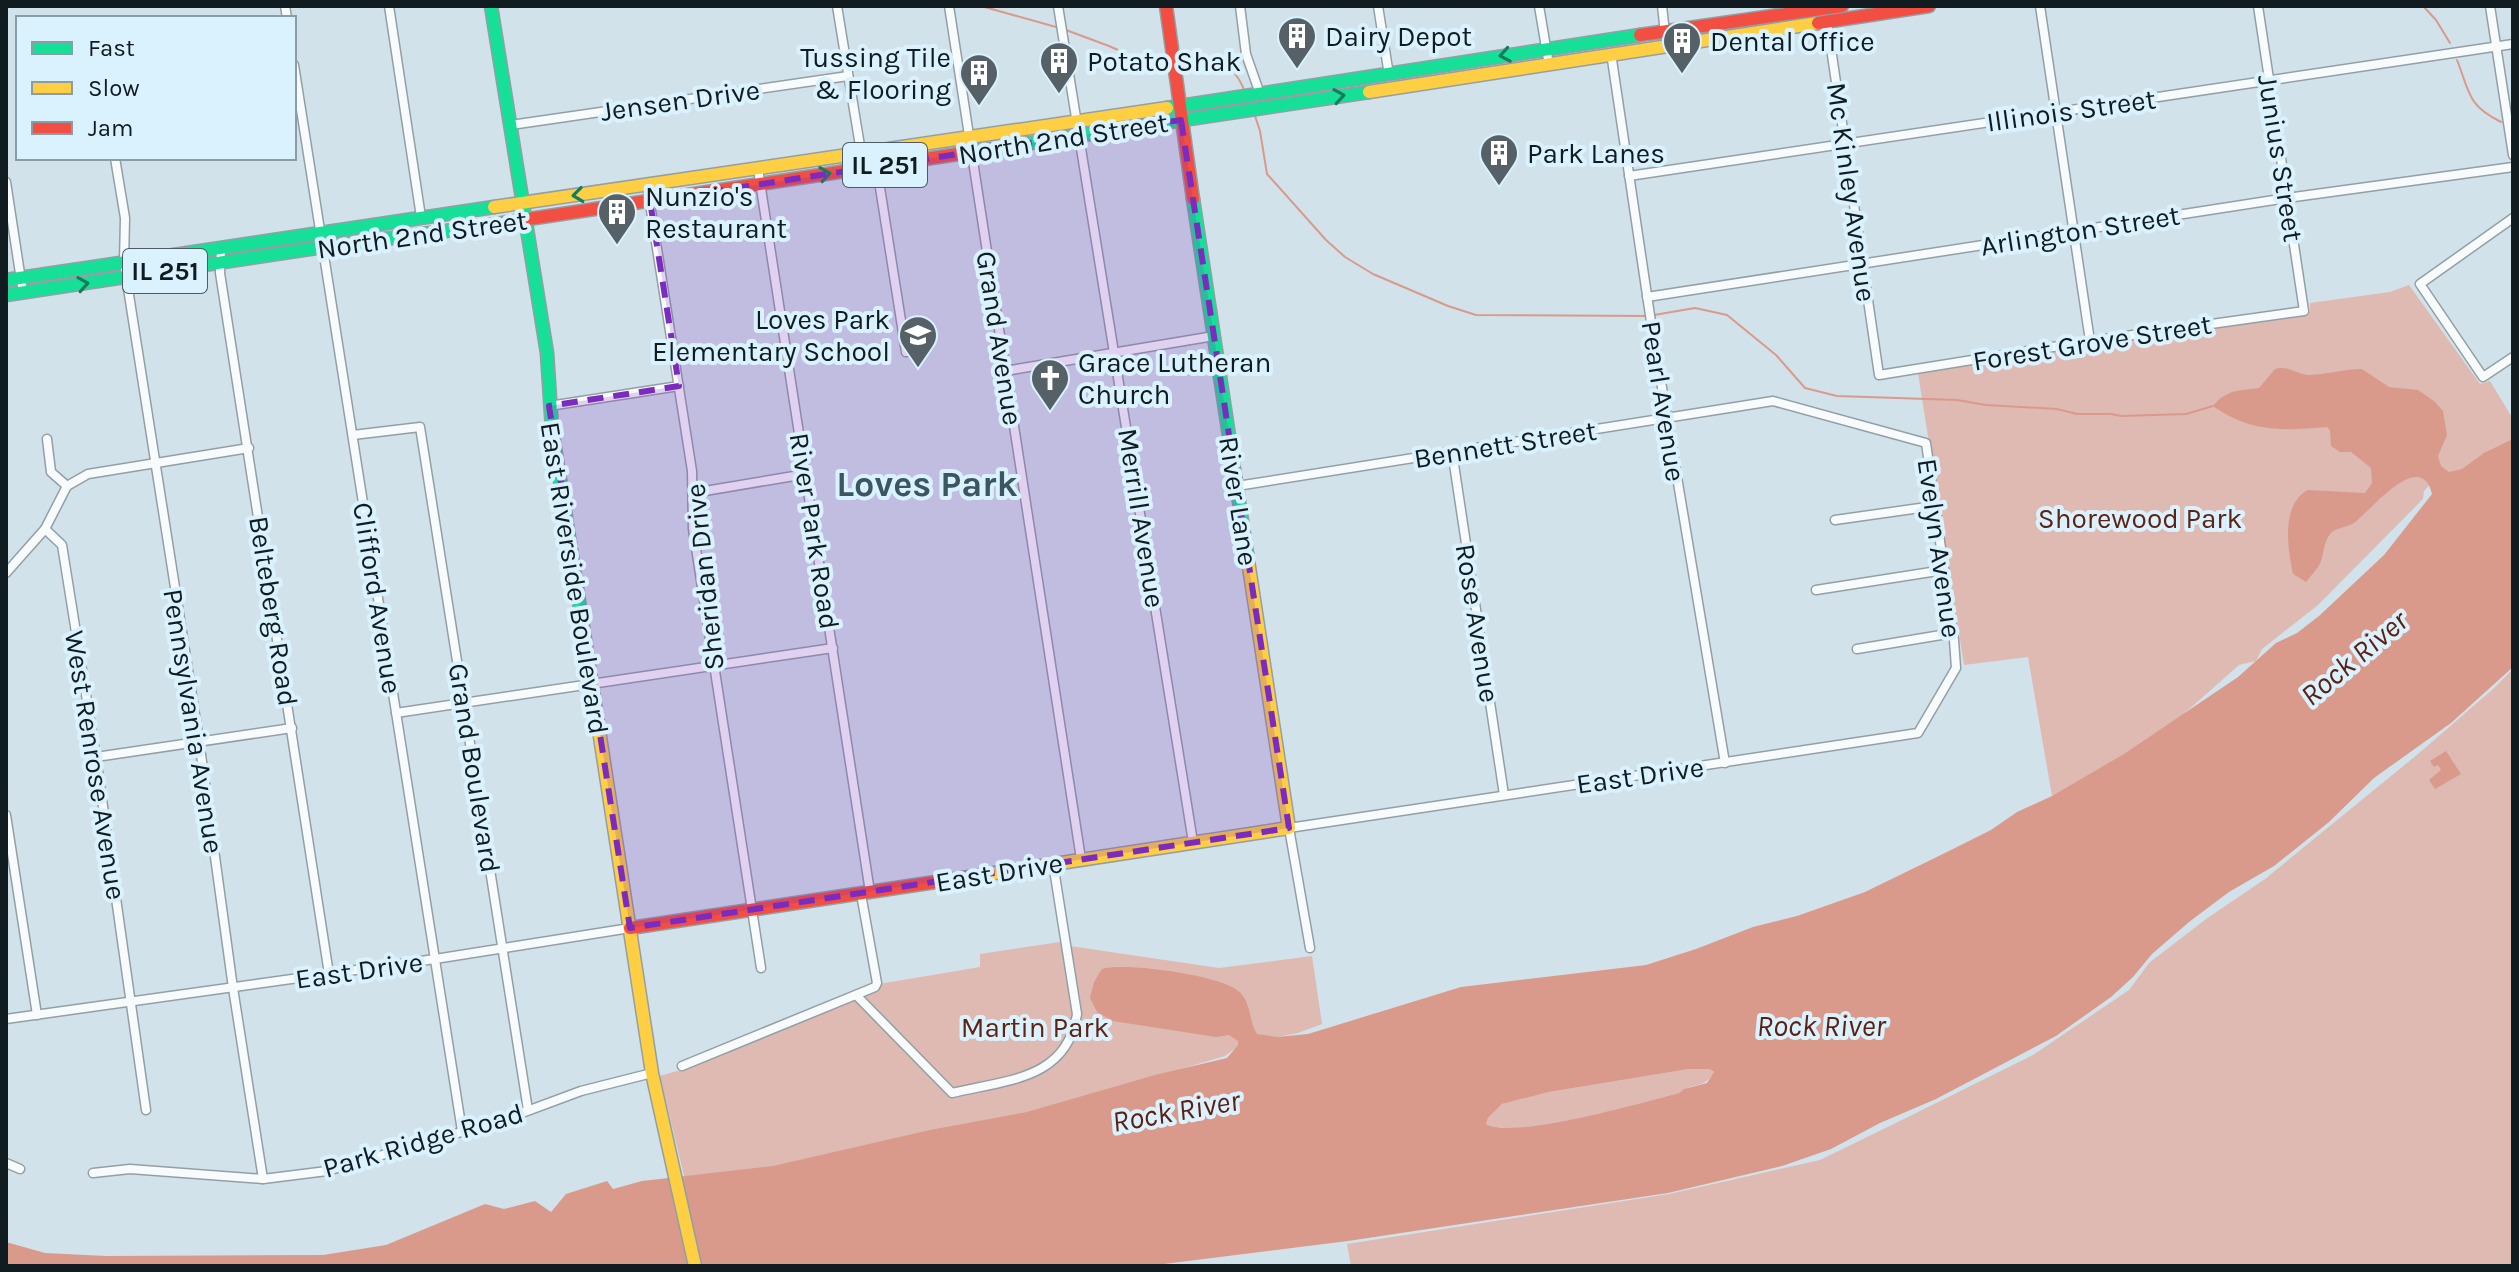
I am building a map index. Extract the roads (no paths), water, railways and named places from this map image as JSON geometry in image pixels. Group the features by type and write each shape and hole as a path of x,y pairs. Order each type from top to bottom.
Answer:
{"main road":[{"name":"East Riverside Boulevard","path":"491,6 527,220 547,353 549,406 652,1073 695,1266"},
{"name":"River Lane","path":"1166,6 1289,828"},
{"name":"North 2nd Street","path":"1826,15 1842,6"},
{"name":"North 2nd Street","path":"6,295 527,220 1262,108 1546,48 1778,17 1929,6"},
{"name":"North 2nd Street","path":"6,280 1258,94 1549,65 1667,46 1778,17"},
{"path":"390,221 392,238"},
{"name":"East Drive","path":"630,928 1289,828"}],"street":[{"path":"389,6 421,217"},
{"path":"837,6 860,146 878,175 906,352"},
{"name":"Grand Avenue","path":"949,6 1081,859"},
{"name":"Merrill Avenue","path":"1058,6 1193,842"},
{"path":"1240,6 1246,54 1258,94"},
{"path":"1378,6 1390,81"},
{"path":"1539,6 1549,65"},
{"path":"1662,6 1667,46"},
{"path":"2040,6 2090,341"},
{"name":"Junius Street","path":"2258,6 2304,311"},
{"path":"2490,6 2513,155"},
{"name":"Mc Kinley Avenue","path":"1826,15 1879,375"},
{"name":"Pearl Avenue","path":"1609,39 1651,322 1725,763"},
{"name":"Illinois Street","path":"1629,176 2513,44"},
{"name":"Jensen Drive","path":"511,125 848,76"},
{"name":"Clifford Avenue","path":"296,77 462,1131"},
{"name":"Pennsylvania Avenue","path":"115,160 125,218 126,277 199,740 263,1179"},
{"name":"Arlington Street","path":"1648,301 1863,262 2513,167"},
{"name":"River Park Road","path":"758,169 833,648 866,893"},
{"path":"6,182 23,293"},
{"name":"Sheridan Drive","path":"647,185 679,386 693,493 693,529 761,968"},
{"path":"2513,218 2420,284 2483,377 2513,357"},
{"name":"Belteberg Road","path":"221,248 220,273 329,974"},
{"name":"Forest Grove Street","path":"1879,375 2304,311"},
{"path":"1005,371 1214,336"},
{"path":"549,406 679,386"},
{"name":"Bennett Street","path":"1237,486 1773,401"},
{"name":"Evelyn Avenue","path":"1773,401 1926,443 1956,668"},
{"name":"Grand Boulevard","path":"353,435 420,427 528,1110"},
{"path":"47,439 51,472 67,486"},
{"path":"6,573 45,529 67,486 88,474 249,448"},
{"name":"Rose Avenue","path":"1452,451 1504,795"},
{"path":"693,493 806,474"},
{"path":"1835,520 1934,506"},
{"name":"West Renrose Avenue","path":"45,529 62,545 96,757 146,1110"},
{"path":"1816,590 1944,570"},
{"path":"1857,649 1953,633"},
{"path":"396,713 833,648"},
{"name":"East Drive","path":"1289,828 1918,733 1956,668"},
{"path":"96,757 292,728"},
{"path":"6,815 37,1015"},
{"name":"River Lane","path":"1289,828 1310,948"},
{"path":"856,995 952,1093 1047,1068 1063,1053 1074,1031 1077,1014 1053,863"},
{"path":"682,1066 872,989 877,983 866,893"},
{"name":"East Drive","path":"6,1019 435,959 630,928"},
{"name":"Park Ridge Road","path":"93,1173 130,1169 263,1179 348,1166 581,1091 652,1073"},
{"path":"6,1163 20,1169"}],"water":[{"name":"Rock River","path":"2275,369 2310,375 2362,369 2389,387 2418,390 2443,411 2447,435 2438,456 2441,466 2449,472 2462,469 2484,453 2513,439 2513,667 2451,723 2374,778 2329,822 2274,866 2229,892 2189,922 2152,954 2111,997 2056,1036 1936,1099 1880,1123 1831,1149 1782,1166 1668,1193 1348,1241 1148,1266 6,1266 6,1242 45,1253 106,1256 323,1255 386,1245 485,1204 504,1209 535,1201 551,1212 566,1194 607,1181 613,1189 642,1181 773,1166 930,1130 1027,1112 1227,1058 1238,1045 1238,1041 1229,1035 1216,1037 1113,1021 1097,1012 1090,998 1094,982 1102,969 1130,967 1211,979 1242,994 1257,1034 1277,1037 1308,1034 1461,987 1646,965 1865,892 2052,796 2124,754 2238,677 2276,643 2297,633 2319,616 2384,555 2432,494 2426,481 2417,477 2407,479 2355,522 2329,535 2320,564 2306,582 2293,574 2288,528 2293,506 2299,497 2308,490 2365,493 2372,483 2371,468 2351,452 2340,452 2331,446 2327,427 2267,428 2240,421 2213,406 2228,394 2259,388","holes":["1689,1069 1710,1069 1714,1072 1707,1083 1610,1111 1523,1127 1501,1128 1486,1124 1502,1104 1549,1092"]},
{"path":"2446,751 2461,774 2435,789 2429,780 2441,770 2430,761"}],"waterway":[{"path":"981,6 1056,27"},
{"path":"2423,6 2450,43"},
{"path":"1066,30 1147,63 1169,65"},
{"path":"2457,60 2471,97 2482,110 2501,122"},
{"path":"1179,64 1211,61 1227,66 1245,92"},
{"path":"1255,116 1267,174 1326,240 1345,257 1373,274 1476,315 1648,316"},
{"path":"1654,315 1695,308 1727,315 1776,355 1805,388 1837,396 1957,400 2121,416 2186,414 2213,406"}],"place":[{"name":"Dairy Depot","path":"1297,70"},
{"name":"Dental Office","path":"1682,75"},
{"name":"Potato Shak","path":"1059,95"},
{"name":"Tussing Tile & Flooring","path":"979,107"},
{"name":"Park Lanes","path":"1499,187"},
{"name":"Nunzio's Restaurant","path":"617,246"},
{"name":"Loves Park Elementary School","path":"918,369"},
{"name":"Grace Lutheran Church","path":"1050,412"}],"district":[{"name":"Loves Park","path":"927,483"}],"park label":[{"name":"Shorewood Park","path":"2140,518"},
{"name":"Martin Park","path":"1035,1027"}]}
